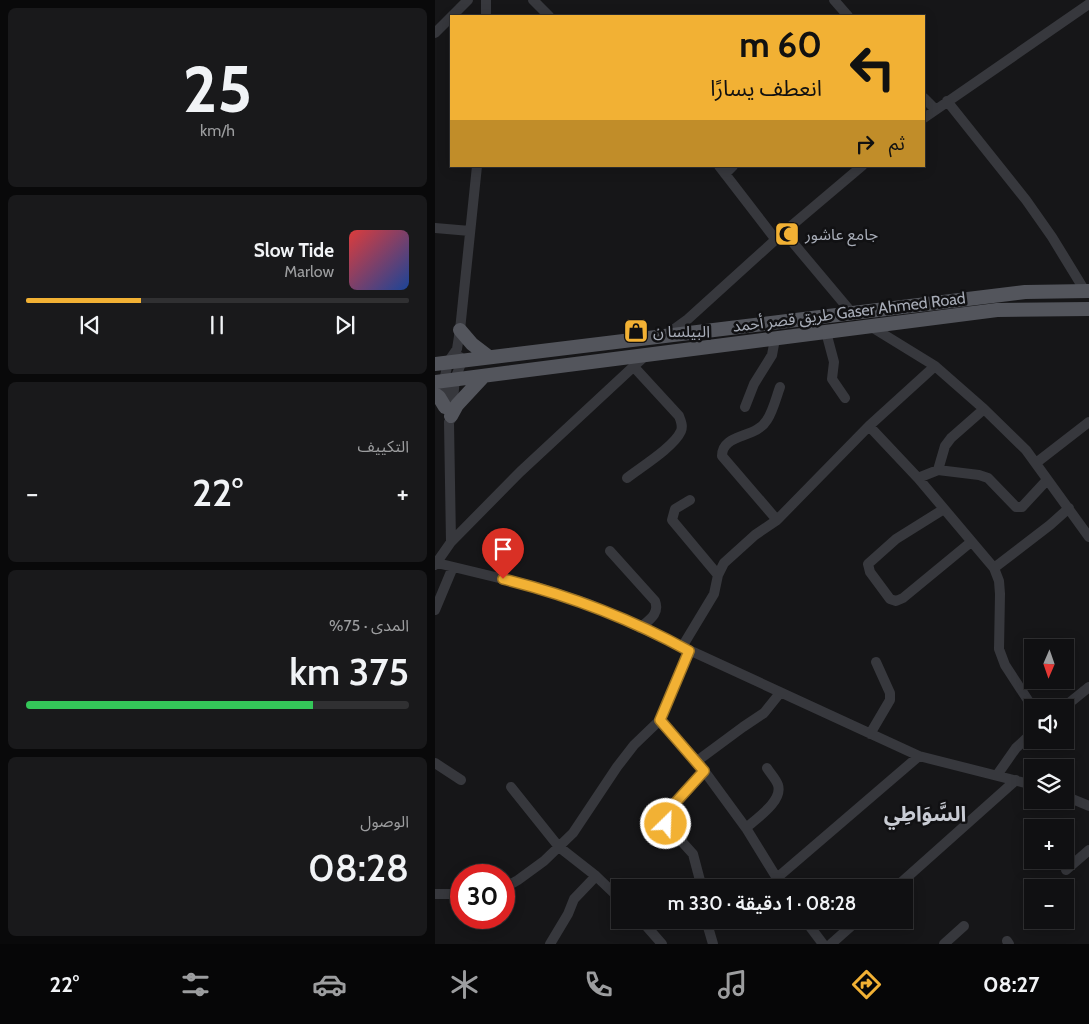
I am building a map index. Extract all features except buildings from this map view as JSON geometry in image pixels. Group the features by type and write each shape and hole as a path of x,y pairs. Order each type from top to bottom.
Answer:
{"main road":[{"name":"طريق قصر أحمد Gaser Ahmed Road","path":"451,359 489,357 1025,292 1087,291"},
{"name":"طريق قصر أحمد Gaser Ahmed Road","path":"445,381 997,310 1055,308 1089,310"},
{"path":"460,330 472,344 489,357"},
{"path":"435,394 448,415 483,376"}],"street":[{"path":"453,15 468,0"},
{"path":"486,15 487,0"},
{"path":"533,0 548,15"},
{"path":"834,0 847,15"},
{"path":"925,117 1089,4"},
{"path":"435,33 450,18"},
{"path":"925,99 935,109"},
{"path":"947,101 1026,200 1087,291"},
{"path":"451,542 448,415 445,381 460,330 477,167"},
{"path":"665,336 689,319 784,232 861,167"},
{"path":"722,170 776,240"},
{"path":"435,228 470,231"},
{"path":"784,232 852,313"},
{"path":"871,326 935,366 984,409 1026,450 1089,537"},
{"path":"826,332 835,362 833,379 845,398"},
{"path":"745,408 753,384 772,355 775,339"},
{"path":"646,355 520,472 451,542 436,564 537,588 580,602 641,628 919,756 1024,782"},
{"path":"515,881 531,871 573,832 634,745 660,720 685,649 714,594 718,575 724,563 755,535 777,520 869,426 935,366"},
{"path":"627,478 665,450 681,432 682,424 679,416 634,367"},
{"path":"777,520 722,456 722,450 726,444 737,438 752,434 767,421 780,387"},
{"path":"938,470 945,446 951,438 984,409"},
{"path":"1036,463 1089,422"},
{"path":"869,426 918,478 994,568 999,581 1000,594 999,649 1005,666 1027,699"},
{"path":"918,478 938,470 979,475 988,478 1016,507 1022,507 1047,480"},
{"path":"690,500 675,509 672,520 718,575"},
{"path":"994,568 1069,508"},
{"path":"944,509 897,539 868,564 870,572 890,599 896,601 903,598 971,542"},
{"path":"610,551 655,601 658,607 657,612 641,628"},
{"path":"435,610 453,567"},
{"path":"870,734 890,700 890,693 876,662"},
{"path":"1074,699 1089,687"},
{"path":"697,761 743,726 764,713 780,693"},
{"path":"660,720 697,761 746,828 779,879"},
{"path":"997,775 1016,748 1024,740"},
{"path":"778,876 919,756"},
{"path":"435,763 461,780"},
{"path":"746,828 777,800 778,784 767,768"},
{"path":"700,879 693,854 666,824 664,817 704,771"},
{"path":"905,879 1017,780"},
{"path":"511,788 559,847 611,891"},
{"path":"1074,800 1089,806"},
{"path":"1066,870 1089,850"},
{"path":"550,944 568,914 574,899 595,876"},
{"path":"435,894 450,894"},
{"path":"944,944 964,926"},
{"path":"649,929 662,944"},
{"path":"709,929 713,944"},
{"path":"812,929 823,944"},
{"path":"831,944 848,929"}],"place":[{"name":"جامع عاشور","path":"787,234"},
{"name":"البيلسا ن","path":"636,331"}],"district":[{"name":"السَّوَاطِي","path":"925,813"}],"route":[{"path":"503,579 589,604 689,651 660,720 704,771 666,813 664,817 666,824"}]}
